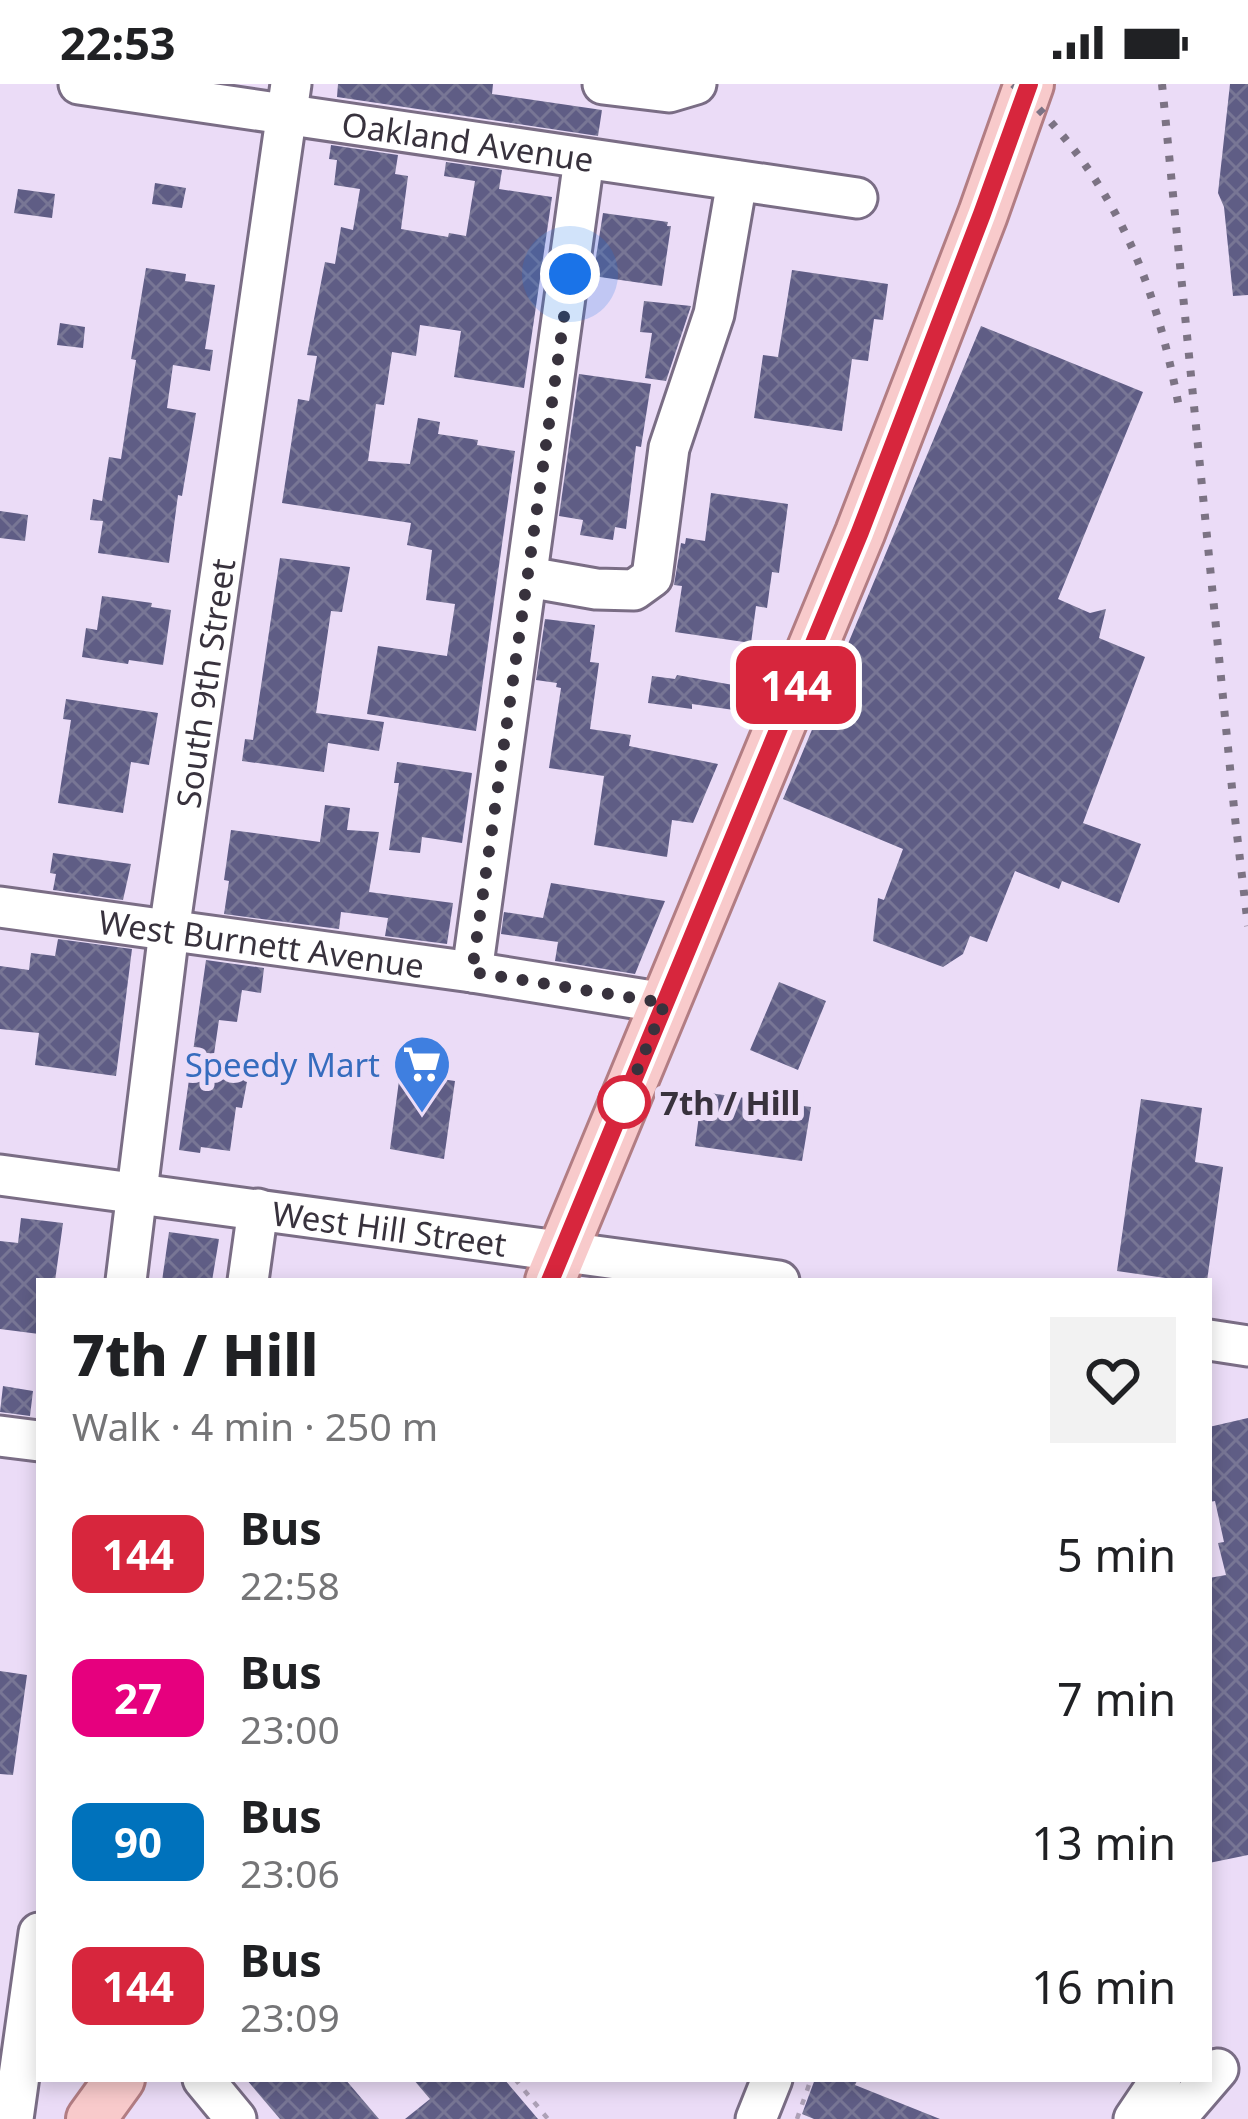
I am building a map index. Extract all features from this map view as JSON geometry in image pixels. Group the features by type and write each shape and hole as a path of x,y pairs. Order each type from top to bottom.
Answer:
{"main road":[{"path":"557,1266 860,532 1029,84"},
{"path":"91,2119 118,2082"}],"street":[{"name":"Oakland Avenue","path":"79,84 289,100 584,159 857,198"},
{"path":"604,84 669,92 696,84"},
{"name":"South 9th Street","path":"126,1278 169,931 289,100"},
{"path":"472,972 584,159"},
{"path":"528,577 596,589 634,590 652,577 669,448 714,314 736,181"},
{"name":"West Burnett Avenue","path":"0,907 665,1003"},
{"name":"West Hill Street","path":"0,1175 258,1209 557,1266 733,1278"},
{"path":"248,1278 258,1209"},
{"path":"1212,1340 1248,1346"},
{"path":"0,1436 36,1441"},
{"path":"9,2110 36,1951"},
{"path":"1175,2119 1225,2075"},
{"path":"205,2082 236,2119"},
{"path":"756,2119 771,2082"},
{"path":"1134,2119 1159,2082"}],"path":[{"path":"517,2082 548,2119"},
{"path":"797,2119 810,2082"}],"building":[{"path":"338,84 493,84 492,94 602,110 598,136 337,97"},
{"path":"1230,84 1248,84 1248,295 1233,296 1224,207 1218,193"},
{"path":"331,145 398,155 395,174 408,176 401,229 466,236 475,181 444,176 446,162 502,170 499,189 552,197 524,388 454,377 461,331 420,325 416,356 392,352 384,405 376,404 368,461 410,464 418,418 440,422 438,434 515,451 476,731 367,714 378,646 447,656 455,604 426,600 432,550 407,545 411,523 282,503 298,399 309,401 317,356 307,355 325,262 335,264 341,227 353,230 360,189 334,185 337,160 329,159"},
{"path":"155,183 186,188 182,208 152,204"},
{"path":"18,189 55,194 52,218 14,213"},
{"path":"603,213 668,222 662,286 593,276"},
{"path":"146,268 186,274 185,281 215,285 205,349 213,350 210,371 173,365 167,408 196,413 169,563 98,553 103,521 90,520 93,499 102,501 109,457 121,459"},
{"path":"792,270 888,284 883,320 874,319 868,361 852,359 842,431 754,418 763,355 778,357"},
{"path":"644,301 691,306 666,381 645,378 652,333 640,332"},
{"path":"60,323 85,327 83,348 57,345"},
{"path":"981,326 1143,392 1058,599 1090,613 1106,609 1099,638 1145,657 1083,823 1141,844 1119,903 1062,881 1059,889 1015,871 987,942 970,936 963,954 943,967 873,941 878,898 884,900 903,849 783,799"},
{"path":"579,374 651,384 641,447 636,446 626,529 615,527 613,540 580,535 583,520 559,516"},
{"path":"711,493 788,504 779,573 772,572 767,608 756,606 751,643 675,632 682,586 674,585 681,543 686,538 705,541"},
{"path":"0,511 28,515 25,541 0,538"},
{"path":"280,558 350,567 342,612 331,611 316,713 384,722 379,751 328,743 324,772 242,761 245,739 253,740"},
{"path":"102,596 171,610 163,665 82,657 86,628 97,630"},
{"path":"545,619 595,625 590,662 599,663 590,729 631,735 629,746 718,764 693,823 672,820 667,857 594,845 604,776 549,768 561,688 536,680"},
{"path":"677,675 750,688 741,711 648,703 652,676 675,679"},
{"path":"66,699 158,713 149,765 131,762 123,813 58,803 71,720 63,719"},
{"path":"397,762 472,773 462,843 422,837 420,853 389,850 399,783 394,783"},
{"path":"325,805 350,808 347,830 379,832 369,892 453,903 447,944 385,936 388,918 341,912 339,929 224,914 231,830 320,842"},
{"path":"53,853 131,864 123,900 53,890"},
{"path":"551,883 665,901 635,974 555,961 558,942 501,934 504,912 543,918"},
{"path":"58,939 132,949 116,1076 35,1065 39,1033 0,1029 0,966 29,970 31,953 55,956"},
{"path":"206,960 264,968 261,993 242,990 237,1022 219,1020 213,1061 250,1066 242,1108 236,1107 230,1151 201,1147 200,1153 179,1150"},
{"path":"779,982 826,1001 798,1070 750,1050"},
{"name":"Speedy Mart","path":"400,1073 455,1081 444,1159 390,1149"},
{"path":"702,1092 811,1107 802,1161 695,1146"},
{"path":"1141,1099 1202,1108 1195,1162 1223,1167 1207,1278 1117,1271"},
{"path":"21,1218 63,1223 55,1278 36,1278 36,1334 0,1329 0,1241 18,1243"},
{"path":"169,1232 219,1239 212,1278 162,1278"},
{"path":"3,1386 33,1391 30,1416 0,1412"},
{"path":"1248,1418 1248,1855 1212,1862 1212,1577 1226,1575 1218,1543 1224,1542 1212,1502 1212,1426"},
{"path":"0,1671 27,1675 13,1775 0,1774"},
{"path":"249,2082 348,2082 379,2119 280,2119"},
{"path":"416,2082 507,2082 538,2119 405,2119 430,2099"},
{"path":"814,2082 856,2082 940,2119 814,2119 802,2114"}],"railway":[{"path":"1013,84 1078,156 1125,233 1158,318 1180,413"},
{"path":"1162,84 1248,926"}],"bus line":[{"name":"144","path":"551,1278 860,532 1029,84"}],"place":[{"name":"7th / Hill","path":"624,1102"},
{"name":"Speedy Mart","path":"422,1115"}],"route":[{"path":"570,274 472,972 665,1003 624,1102"}]}
